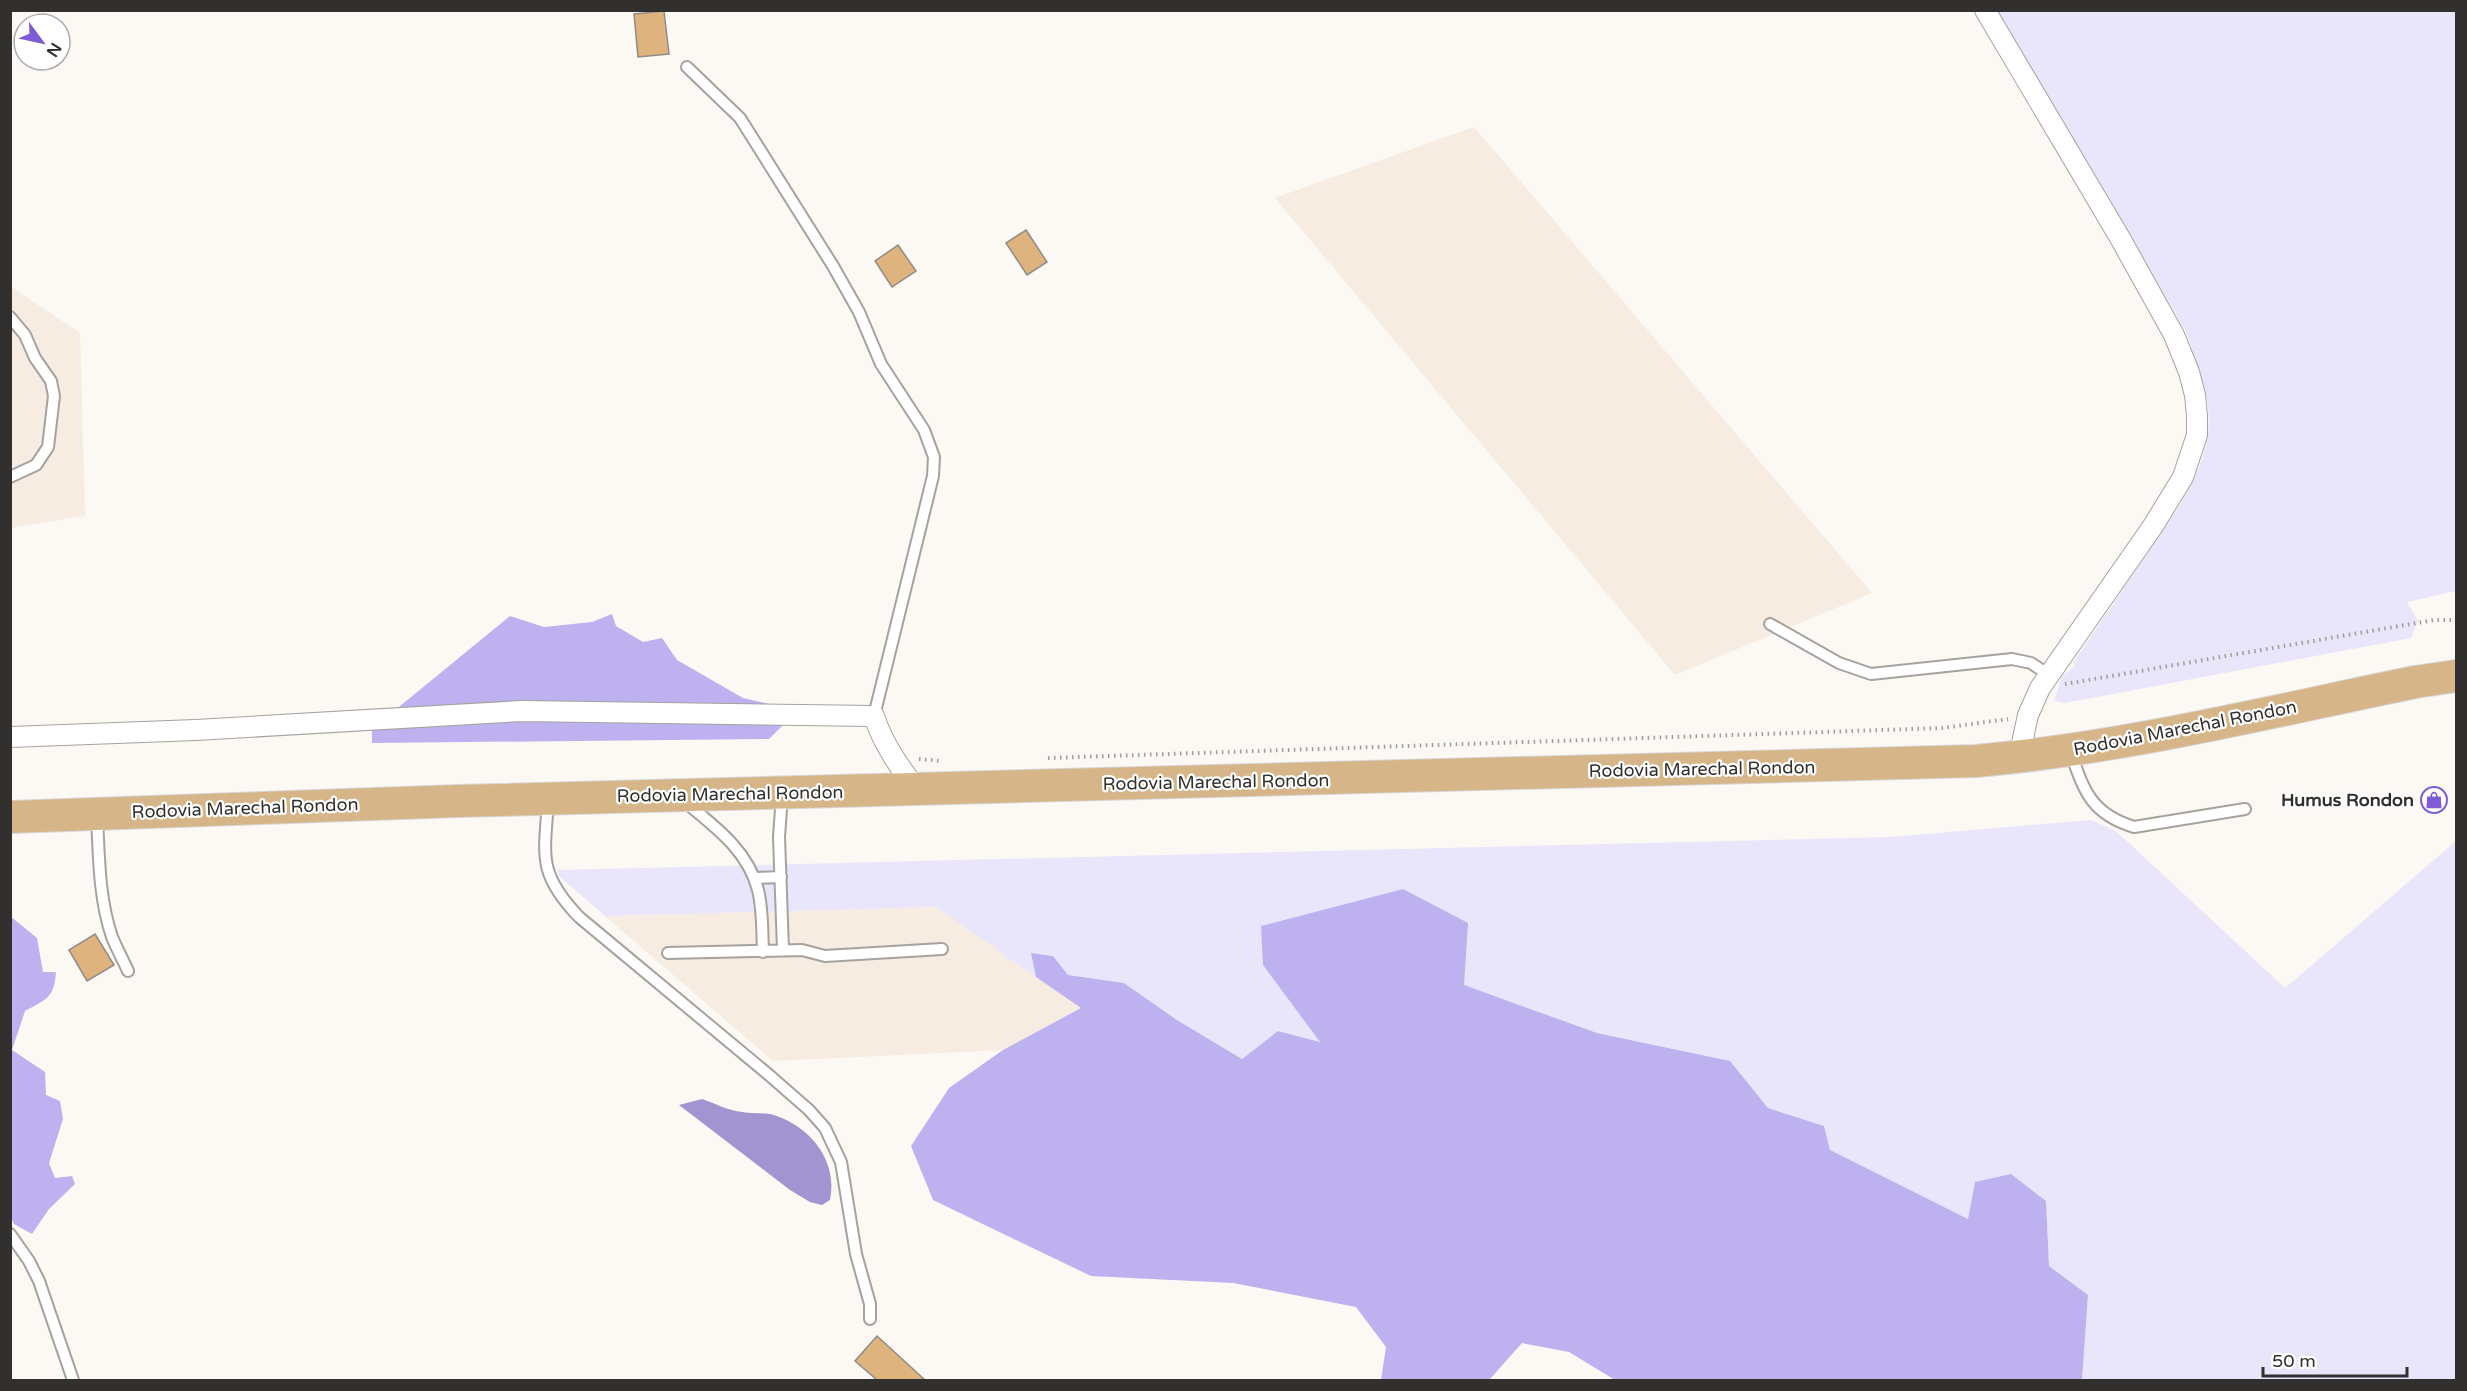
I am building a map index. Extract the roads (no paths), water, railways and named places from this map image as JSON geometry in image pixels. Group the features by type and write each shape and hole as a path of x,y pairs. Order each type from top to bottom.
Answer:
{"main road":[{"name":"Rodovia Marechal Rondon","path":"2415,682 2457,667"},
{"name":"Rodovia Marechal Rondon","path":"10,817 549,798 1925,764 2019,757 2117,743 2415,682 2457,676"}],"street":[{"path":"1985,10 2120,238 2174,335 2189,372 2197,416 2197,435 2183,477 2153,526 2045,681 2028,715 2019,757"},
{"path":"10,737 196,730 520,711 874,716 889,751 916,789"}],"lane":[{"path":"687,67 728,105 751,134 833,266 859,312 881,364 917,417 932,448 933,476 874,716"},
{"path":"10,318 25,335 35,358 51,381 54,396 48,447 36,465 10,477"},
{"path":"1770,624 1839,663 1871,674 2012,659 2031,663 2045,681"},
{"path":"2070,750 2081,784 2090,800 2102,812 2134,827 2245,809"},
{"path":"782,793 779,837 783,950"},
{"path":"677,795 734,845 754,878 761,912 763,952"},
{"path":"549,798 546,838 547,871 553,886 564,901 579,917 793,1096 825,1128 841,1162 856,1254 870,1304 870,1319"},
{"path":"97,814 101,887 105,913 128,971"},
{"path":"754,878 781,877"},
{"path":"668,953 802,950 825,956 942,949"},
{"path":"10,1234 29,1261 39,1281 73,1380"}],"place":[{"name":"Humus Rondon","path":"2434,800"}]}
